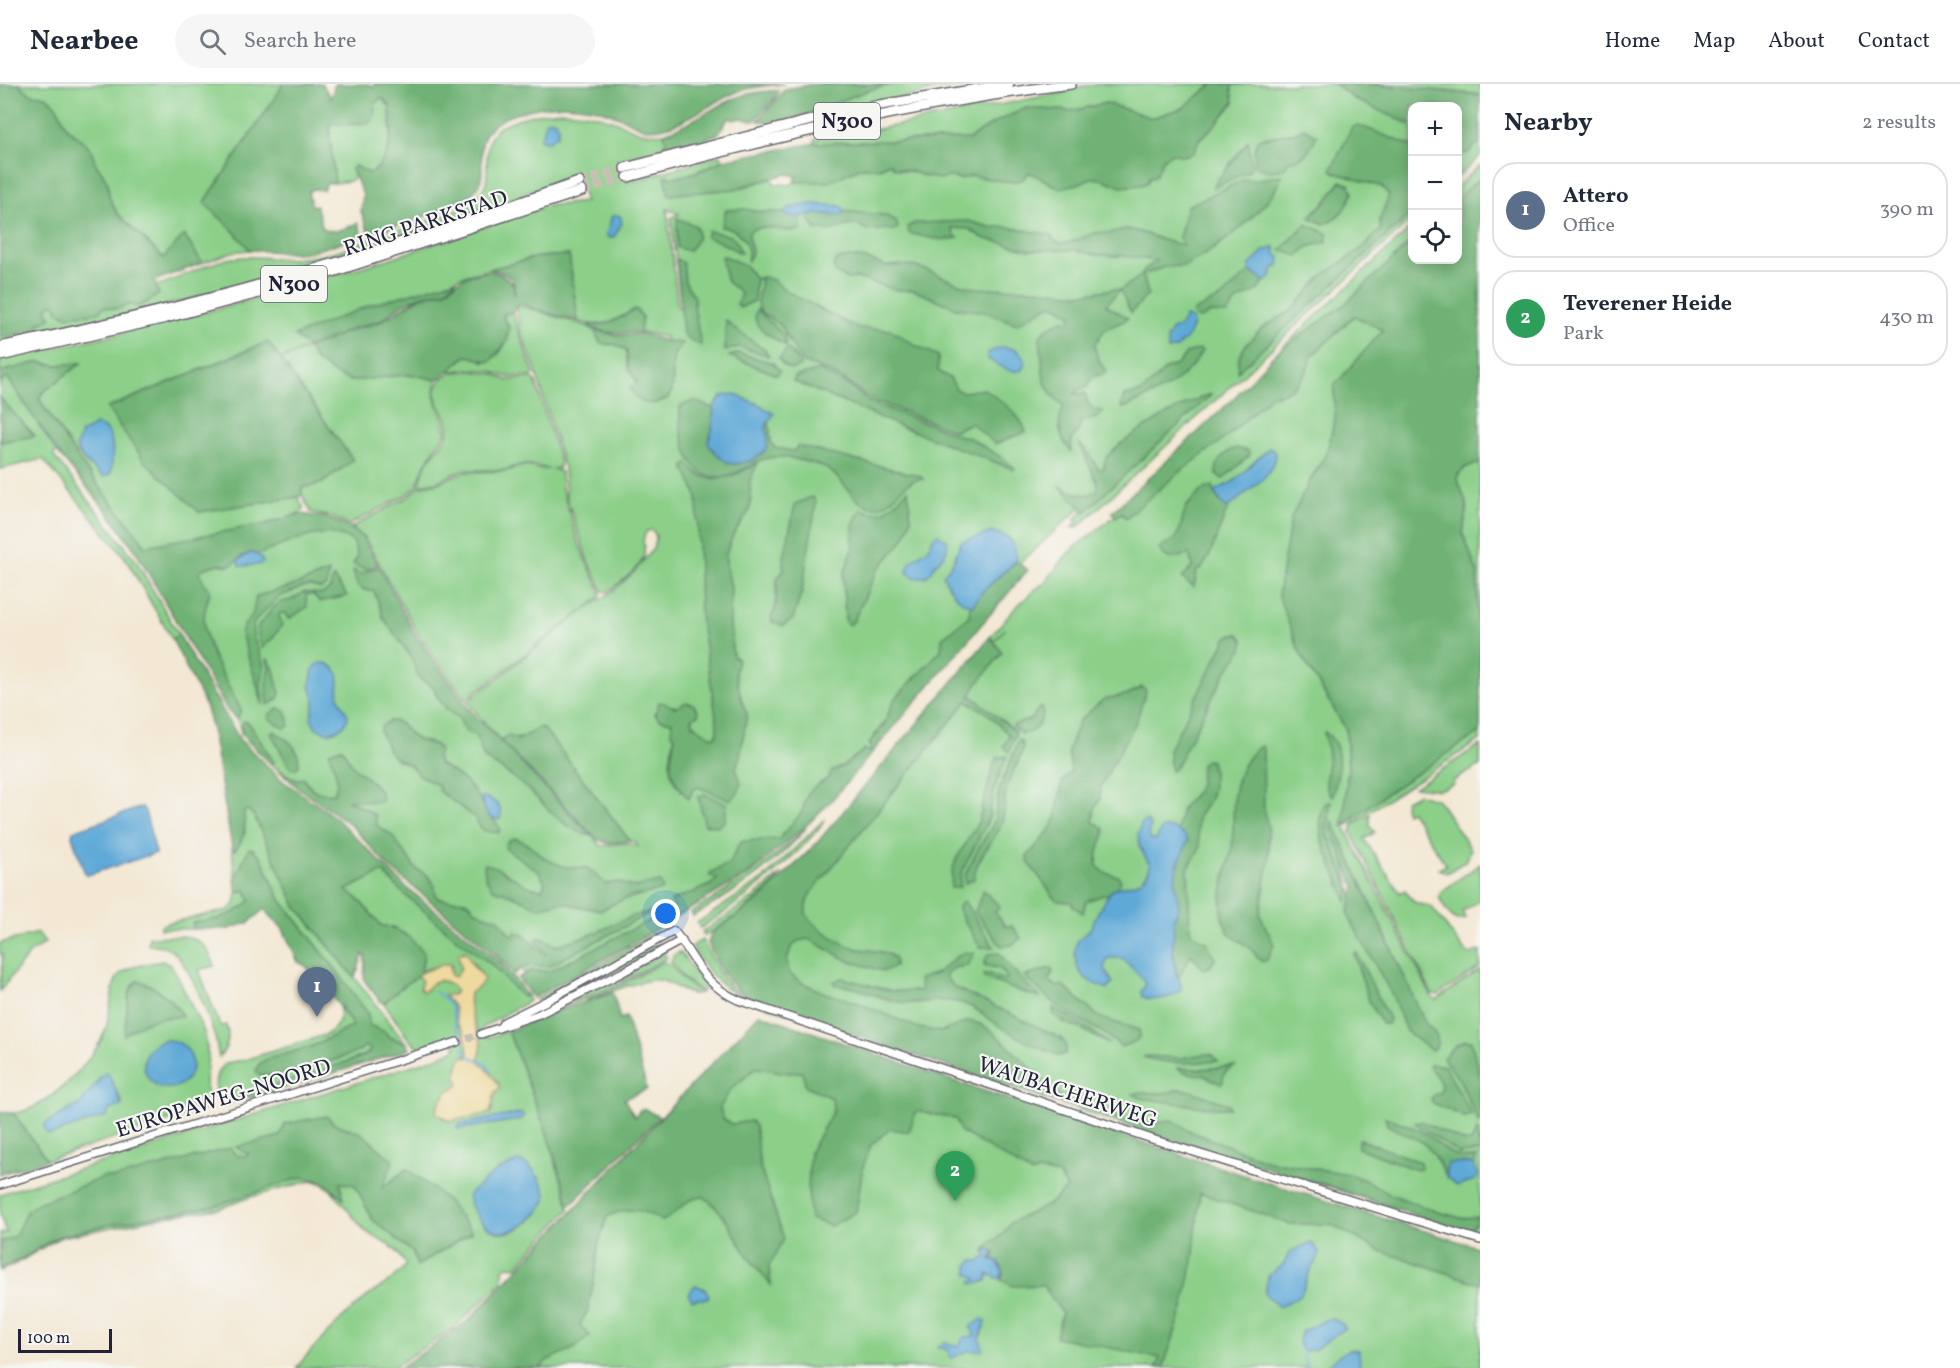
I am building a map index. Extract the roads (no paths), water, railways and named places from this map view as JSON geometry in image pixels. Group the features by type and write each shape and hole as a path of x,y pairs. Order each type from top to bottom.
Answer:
{"highway":[{"name":"N300","path":"1009,84 880,105 819,118 693,149 626,173 883,113 1071,84"},
{"name":"RING PARKSTAD","path":"0,347 109,323 295,274 580,187 314,278 166,318 0,356"}],"street":[{"name":"WAUBACHERWEG","path":"501,1026 504,1022 674,931 711,983 726,995 738,1000 1155,1140 1480,1240"},
{"path":"482,1034 539,1014 682,940"},
{"name":"EUROPAWEG-NOORD","path":"0,1185 457,1042"}],"water":[{"path":"549,119 555,121 559,127 557,135 549,141 541,140 545,122"},
{"path":"812,204 840,206 844,213 842,215 819,214 794,217 783,212 789,208"},
{"path":"612,216 620,216 622,223 614,237 609,238 606,235"},
{"path":"1275,247 1276,255 1280,257 1279,266 1274,268 1270,278 1263,281 1251,272 1249,267 1263,251"},
{"path":"1185,316 1192,319 1193,325 1186,340 1181,342 1177,348 1168,350 1167,338 1172,329 1180,327"},
{"path":"1002,347 1020,352 1025,363 1022,370 1008,370 988,359 989,352"},
{"path":"734,394 774,414 766,426 768,443 761,455 751,461 734,464 723,459 708,442 712,431 714,406 722,396"},
{"path":"96,425 107,432 112,444 111,472 103,477 83,459 76,447 81,433"},
{"path":"1269,448 1276,455 1270,470 1228,508 1224,506 1214,491 1233,482"},
{"path":"993,532 1011,540 1017,560 984,590 973,605 968,604 955,595 943,575 953,562 961,542"},
{"path":"938,534 947,540 945,554 927,576 918,578 912,576 907,572 910,562 928,549 933,538"},
{"path":"250,553 256,554 263,563 239,566 238,560"},
{"path":"326,663 338,674 339,698 348,717 341,728 328,733 316,728 311,718 315,701 310,687 313,669 318,664"},
{"path":"484,797 497,805 501,811 500,819 493,819 487,814 481,798"},
{"path":"142,807 156,853 88,875 85,874 72,836 73,831"},
{"path":"1147,821 1151,826 1148,833 1150,839 1156,840 1162,828 1166,828 1180,832 1188,841 1177,866 1175,883 1179,907 1174,919 1173,950 1176,974 1181,989 1173,995 1158,999 1143,997 1141,992 1145,986 1144,980 1122,958 1109,958 1106,962 1105,969 1113,983 1108,989 1083,976 1077,967 1075,954 1077,942 1091,927 1113,889 1136,883 1148,872 1150,865 1139,846 1138,833 1142,823"},
{"path":"168,1040 185,1047 192,1064 185,1081 168,1088 151,1081 144,1064 151,1047"},
{"path":"105,1073 109,1075 122,1105 109,1110 107,1116 51,1135 46,1133 45,1124 80,1104"},
{"path":"522,1113 524,1117 519,1120 457,1128 460,1124"},
{"path":"518,1161 527,1165 537,1175 546,1200 538,1212 521,1226 507,1232 495,1231 477,1216 468,1195 495,1172"},
{"path":"1449,1163 1473,1164 1478,1175 1475,1180 1457,1186 1447,1178 1446,1168"},
{"path":"1312,1243 1320,1253 1301,1295 1279,1307 1265,1294 1268,1276 1284,1264 1289,1253"},
{"path":"989,1249 995,1253 990,1259 997,1261 1003,1272 1000,1279 988,1274 987,1281 972,1284 971,1281 977,1279 968,1273 968,1266 973,1261 986,1258 987,1255 984,1253"},
{"path":"695,1285 705,1289 709,1295 708,1298 692,1300 688,1294"},
{"path":"1330,1318 1343,1324 1345,1328 1314,1350 1302,1351 1298,1343 1302,1331"},
{"path":"982,1319 986,1321 980,1339 983,1350 967,1351 950,1358 947,1349 937,1348 945,1343 959,1346 964,1337 975,1336 970,1327"},
{"path":"1349,1349 1359,1350 1360,1366 1358,1368 1323,1368"}],"waterway":[{"path":"436,992 451,1008 459,1033"},
{"path":"464,1047 468,1056 484,1063 491,1072"},
{"path":"1302,1351 1307,1368"}],"tunnel":[{"path":"579,182 625,168"},
{"path":"582,191 628,177"},
{"path":"457,1042 481,1034"}],"place":[{"name":"Attero","path":"317,1017"},
{"name":"Teverener Heide","path":"955,1201"}]}
